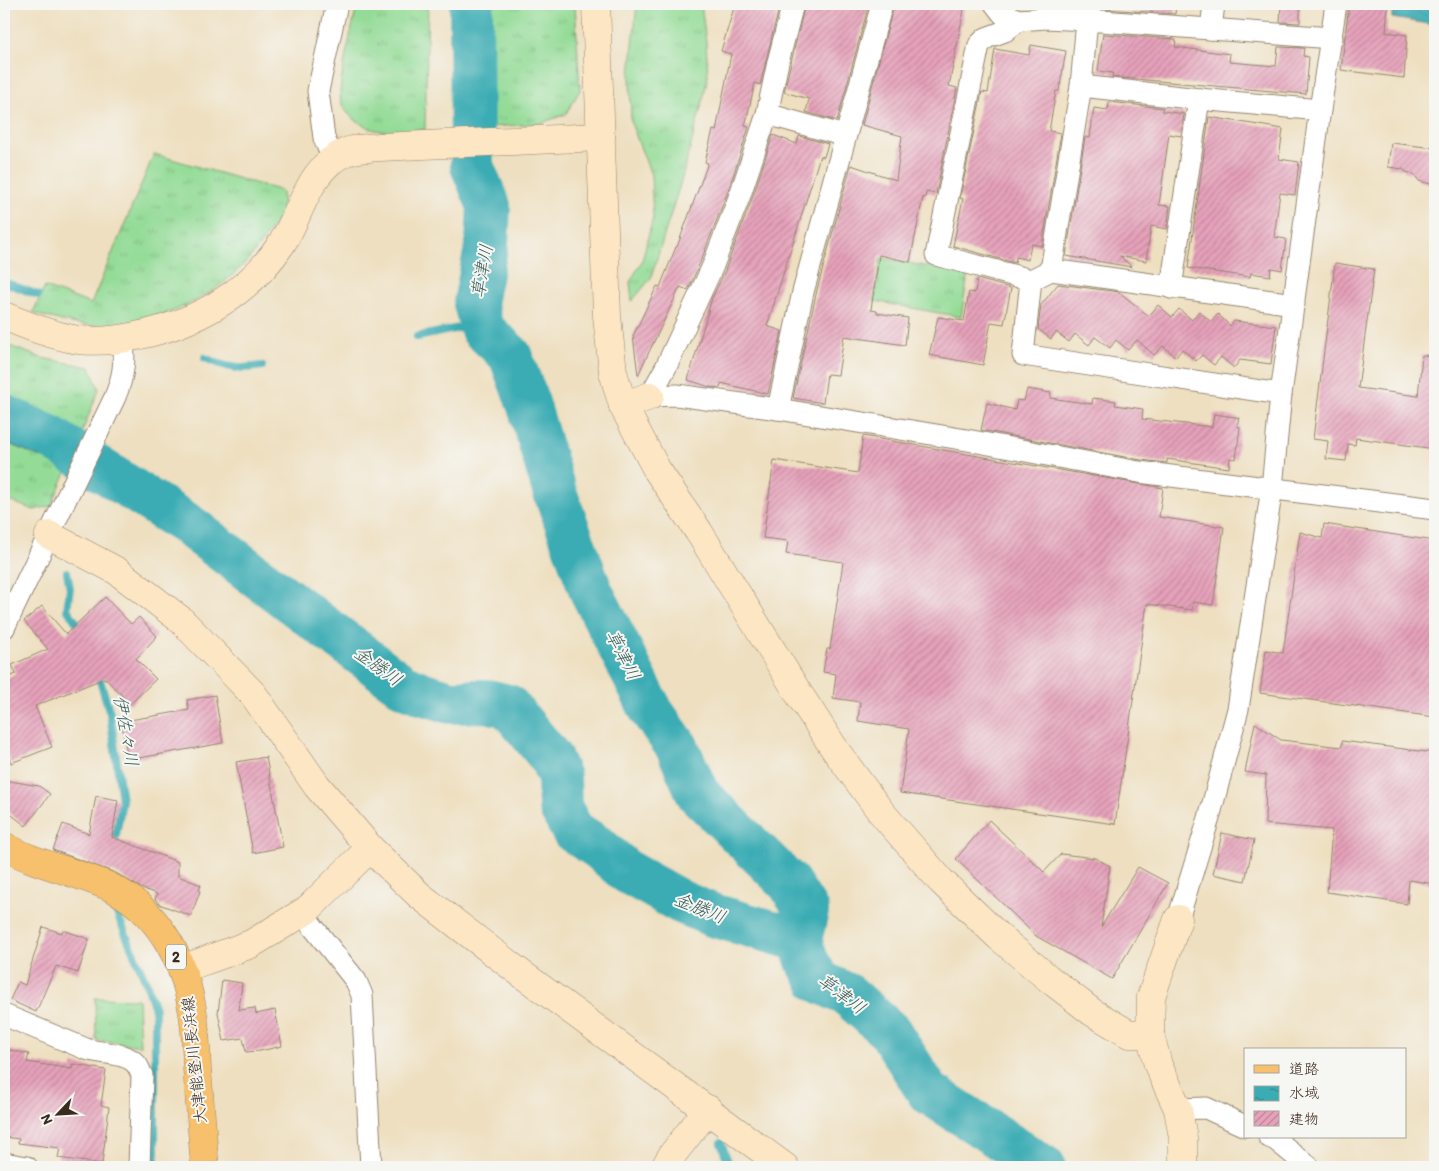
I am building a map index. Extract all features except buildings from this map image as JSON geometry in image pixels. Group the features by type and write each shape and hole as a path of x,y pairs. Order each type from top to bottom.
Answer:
{"main road":[{"name":"大津能登川長浜線","path":"4,846 21,856 110,887 135,902 149,914 167,938 182,970 192,1008 205,1167"}],"street":[{"path":"333,159 324,138 318,91 337,4"},
{"path":"596,4 607,316 613,372 623,406 657,470 714,556 836,751 881,812 941,881 999,937 1092,1012 1129,1034 1150,1034"},
{"path":"650,396 666,367 712,268 740,195 767,114 793,4"},
{"path":"778,408 803,292 844,136 882,4"},
{"path":"995,4 1003,14 1019,20 1046,18 1087,20 1332,38"},
{"path":"1211,29 1214,4"},
{"path":"1183,1167 1183,1138 1178,1108 1158,1065 1150,1034 1151,998 1209,818 1238,709 1272,488 1281,394 1336,4"},
{"path":"1019,20 1005,31 986,38 979,45 936,255 1030,280 1051,270 1294,304"},
{"path":"1051,270 1081,86 1087,20"},
{"path":"1081,86 1320,110"},
{"path":"1171,288 1199,99"},
{"path":"767,114 844,136"},
{"path":"4,316 49,334 80,340 123,339 169,328 209,311 252,280 282,243 312,183 333,159 348,151 380,147 601,137"},
{"path":"1030,280 1023,355 1281,394"},
{"path":"4,628 122,380 125,361 123,339"},
{"path":"623,406 650,396 677,395 778,408 1139,472 1435,509"},
{"path":"52,529 117,571 181,620 254,694 317,786 370,848 426,901 515,969 786,1167"},
{"path":"182,970 251,944 307,910 370,848"},
{"path":"302,913 356,981 362,995 371,1167"},
{"path":"4,1015 86,1049 99,1053 125,1055 136,1064 142,1075 138,1167"},
{"path":"1178,1108 1206,1108 1244,1126"},
{"path":"665,1167 672,1155 708,1110"},
{"path":"1271,1138 1308,1167"},
{"path":"4,1163 27,1167"}],"green space":[{"path":"357,4 428,4 425,130 375,130 355,119 343,107 340,94 341,83"},
{"path":"493,4 575,4 580,90 566,114 539,124 490,127 489,87"},
{"path":"637,4 701,4 708,76 682,178 651,278 632,301 630,282 642,261 653,217 651,175 631,123 630,75"},
{"path":"154,154 282,191 281,211 275,224 238,271 199,299 177,310 154,318 106,326 72,323 33,312 45,287 91,304"},
{"path":"881,258 968,274 961,317 874,301"},
{"path":"4,344 42,358 90,367 99,389 81,435 4,396"},
{"path":"4,442 68,468 51,506 34,510 4,499"},
{"path":"95,998 138,999 140,1046 96,1040"}],"water":[{"path":"1392,4 1435,4 1435,25 1392,18"},
{"path":"4,396 81,435 68,468 4,442"}],"waterway":[{"name":"草津川","path":"471,4 472,166 489,206 487,243 475,303 482,329 510,355 528,403 553,487 591,591 652,712 677,747 698,794 789,883 807,911 800,940 807,961 819,981 848,995 890,1032 928,1092 1044,1167"},
{"name":"伊佐々川","path":"4,282 38,295"},
{"name":"伊佐々川","path":"417,337 473,325 482,329"},
{"name":"伊佐々川","path":"205,358 233,367 262,366"},
{"name":"金勝川","path":"4,416 52,438 188,525 402,685 451,702 487,701 508,706 550,757 559,777 560,807 573,831 599,848 627,872 681,902 712,915 800,940"},
{"name":"伊佐々川","path":"67,572 70,588 67,609 82,630"},
{"name":"伊佐々川","path":"97,671 110,713 122,801 114,846"},
{"name":"伊佐々川","path":"112,902 146,982 155,1009 155,1167"},
{"path":"721,1143 730,1167"}]}
